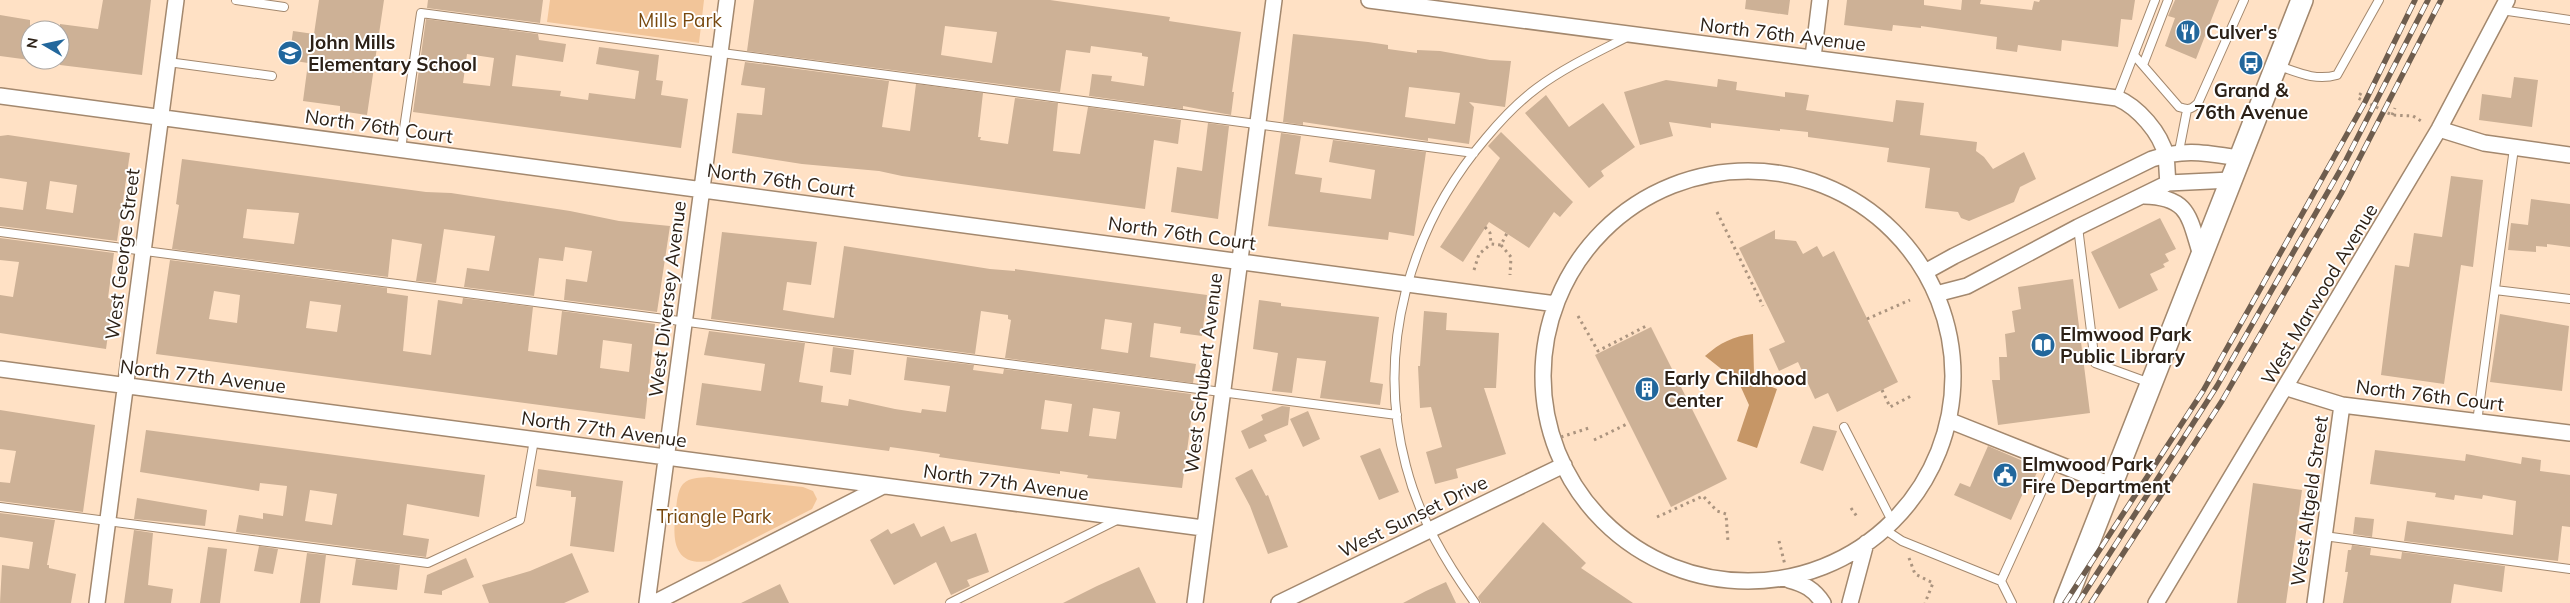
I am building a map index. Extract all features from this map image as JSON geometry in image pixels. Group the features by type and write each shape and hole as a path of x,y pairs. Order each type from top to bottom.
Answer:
{"main road":[{"path":"2065,603 2301,0"}],"street":[{"name":"West George Street","path":"97,603 176,0"},
{"name":"West Diversey Avenue","path":"647,603 727,0"},
{"name":"West Schubert Avenue","path":"1195,603 1238,260 1274,0"},
{"name":"North 76th Avenue","path":"1369,0 2117,98 2127,102 2172,153 2168,183"},
{"path":"1813,57 1820,0"},
{"name":"West Marwood Avenue","path":"2156,603 2287,388 2440,129 2504,5"},
{"name":"North 76th Court","path":"0,96 1556,304"},
{"path":"2440,129 2484,143 2570,155"},
{"path":"1925,272 1954,256 2172,153 2194,151 2239,158"},
{"path":"1731,171 1763,171 1788,174 1811,180 1841,193 1881,220 1899,237 1925,272 1936,294 1950,344 1952,384 1948,420 1930,469 1910,502 1888,525 1866,543 1841,558 1788,575 1741,581 1714,578 1678,569 1646,554 1602,521 1579,493 1564,465 1548,423 1544,391 1545,350 1556,304 1568,277 1584,252 1604,230 1626,211 1651,195 1678,183 1731,171"},
{"path":"1936,294 1967,286 2078,227 2168,183 2231,180"},
{"path":"2143,196 2168,198 2179,204 2191,224 2201,255"},
{"name":"North 77th Avenue","path":"0,370 1204,528"},
{"name":"North 76th Court","path":"2287,388 2342,404 2570,433"},
{"name":"West Altgeld Street","path":"2315,603 2342,404"},
{"path":"1948,420 2111,485"},
{"name":"West Sunset Drive","path":"1279,603 1564,465"},
{"path":"654,603 883,486"},
{"path":"1850,603 1866,543"},
{"path":"1788,575 1816,592 1824,603"}],"lane":[{"path":"236,0 284,7"},
{"path":"2117,98 2155,0"},
{"path":"2143,65 2168,0"},
{"path":"2134,55 2179,107 2187,110 2193,108 2198,102 2244,0"},
{"path":"2277,65 2308,76 2324,78 2337,75 2379,0"},
{"path":"2504,5 2570,20"},
{"path":"401,149 421,13 1474,153"},
{"path":"1475,603 1429,530 1406,466 1397,415 1396,338 1408,283 1420,244 1454,179 1499,124 1536,88 1586,58 1633,34"},
{"path":"168,62 272,76"},
{"path":"2172,153 2187,110"},
{"path":"2477,422 2514,148"},
{"path":"2078,227 2095,363 2151,383"},
{"path":"0,232 1397,415"},
{"path":"2495,290 2570,299"},
{"path":"1844,427 1888,525 1902,541 2001,581 2012,603"},
{"path":"0,507 428,563 520,520 534,440"},
{"path":"2001,581 2055,462"},
{"path":"950,603 1123,517"},
{"path":"2324,536 2570,569"}],"path":[{"path":"2361,93 2358,98 2392,115 2413,116 2421,120"},
{"path":"2392,115 2395,108"},
{"path":"1717,212 1763,306"},
{"path":"1485,227 1490,233 1491,244"},
{"path":"1501,245 1507,233"},
{"path":"1474,270 1479,254 1491,244 1501,245 1512,257 1510,275"},
{"path":"1867,319 1910,300"},
{"path":"1578,316 1598,351 1648,325"},
{"path":"1882,390 1890,406 1913,395"},
{"path":"1594,440 1629,423"},
{"path":"1561,437 1589,428"},
{"path":"1657,517 1703,496 1718,511 1726,514 1728,542"},
{"path":"1852,508 1858,518"},
{"path":"1779,541 1788,575"},
{"path":"1904,556 1910,558 1915,574 1933,583 1925,603"}],"green space":[{"name":"Mills Park","path":"550,0 704,0 699,43 547,22"},
{"name":"Triangle Park","path":"709,477 803,487 813,491 817,499 812,509 710,561 698,562 689,560 678,549 674,531 677,500 683,484 695,478"}],"shaded area":[{"path":"1753,334 1754,374 1757,381 1777,389 1757,448 1737,441 1749,405 1739,383 1705,356 1727,341 1739,336"}],"building":[{"path":"103,0 151,0 142,75 70,66 70,25 98,29"},
{"path":"319,0 384,0 367,115 340,111 340,106 303,101 308,63 289,60 293,31 314,34"},
{"path":"428,0 543,0 540,23 427,8"},
{"path":"754,0 1050,0 1170,17 1169,21 1241,32 1232,92 1234,92 1231,115 1183,106 1183,109 1089,96 1092,74 1112,76 1111,81 1144,86 1148,57 1142,56 1142,53 1091,46 1090,53 1066,50 1060,92 747,51","holes":["945,26 997,32 992,63 941,55"]},
{"path":"1746,0 1790,0 1788,15 1745,9"},
{"path":"1847,0 1924,0 1924,5 1961,10 1962,0 1981,0 1980,4 2032,10 2034,1 2039,2 2040,0 2135,0 2132,20 2121,19 2118,47 2062,40 2061,51 2018,45 2017,52 1996,49 1997,37 1921,26 1921,28 1893,25 1892,31 1844,25"},
{"name":"Culver's","path":"2175,0 2219,0 2196,59 2165,46 2175,18 2168,16"},
{"path":"0,15 30,20 20,20 20,59 0,56"},
{"path":"426,19 538,34 539,40 566,44 563,62 516,55 512,86 561,91 560,96 588,100 589,93 635,99 639,71 596,64 599,47 659,55 656,80 663,81 661,95 688,99 681,148 413,112","holes":["467,54 494,58 490,86 463,83"]},
{"path":"1293,34 1388,45 1388,49 1417,53 1417,50 1440,51 1490,60 1511,61 1505,107 1469,102 1474,107 1469,144 1428,138 1428,141 1303,122 1303,125 1283,122","holes":["1409,87 1460,93 1455,124 1405,117"]},
{"path":"745,62 889,81 882,127 910,131 916,84 983,93 978,137 981,137 980,140 1008,144 1015,98 1058,103 1053,151 1080,154 1088,107 1181,120 1178,144 1154,140 1145,209 902,176 879,171 802,164 732,153 737,113 762,115 765,88 741,85"},
{"path":"2514,77 2538,80 2532,127 2479,120 2482,94 2511,98"},
{"path":"1718,79 1737,82 1736,90 1785,97 1785,92 1809,95 1806,110 1893,122 1896,100 1924,103 1920,135 1977,142 1976,151 1984,157 1993,169 2024,152 2036,179 2020,187 2014,202 1969,221 1961,218 1958,212 1925,208 1930,168 1887,162 1889,148 1808,137 1808,132 1780,129 1780,131 1711,123 1711,128 1669,122 1673,136 1640,145 1624,92 1666,80 1717,87"},
{"path":"1546,95 1569,127 1603,103 1635,147 1601,171 1604,176 1589,188 1525,113"},
{"path":"1208,123 1229,126 1218,219 1171,212 1177,167 1202,171"},
{"path":"1501,132 1573,202 1560,217 1554,212 1529,248 1489,222 1463,262 1440,247 1500,158 1488,146"},
{"path":"1281,133 1301,136 1295,174 1322,178 1320,192 1371,199 1375,170 1329,162 1333,140 1426,152 1414,236 1389,232 1388,240 1268,226"},
{"path":"8,135 130,153 117,241 0,226 0,207 23,210 27,182 0,178 0,136","holes":["50,181 77,185 73,213 46,209"]},
{"path":"182,159 426,192 451,193 570,211 619,221 670,226 657,312 564,300 566,279 587,282 592,251 565,247 563,261 539,258 534,296 464,287 467,268 489,271 495,236 444,229 436,283 416,281 422,244 392,239 388,277 172,249 179,205 176,204","holes":["247,209 299,213 294,244 243,238"]},
{"path":"2451,176 2483,180 2473,267 2461,265 2444,384 2381,375 2395,265 2409,267 2414,233 2442,237"},
{"path":"2531,199 2570,204 2570,247 2547,244 2547,247 2536,246 2536,252 2508,250 2511,223 2528,225"},
{"path":"2160,218 2176,249 2165,254 2169,261 2163,264 2165,267 2150,274 2158,290 2119,309 2091,252"},
{"path":"1775,230 1775,239 1796,241 1803,254 1817,246 1823,257 1834,251 1898,382 1837,412 1828,393 1815,399 1798,362 1779,371 1769,349 1785,342 1739,248"},
{"path":"722,232 817,242 811,285 787,282 783,310 834,318 844,246 990,269 1015,271 1015,269 1207,295 1202,336 1180,333 1181,327 1154,323 1150,357 1196,364 1193,383 1005,358 1011,320 1008,319 1008,315 981,311 975,354 711,319","holes":["1105,319 1132,323 1128,353 1101,349"]},
{"path":"0,238 114,253 108,298 113,299 106,349 0,333 0,295 13,297 19,262 0,260"},
{"path":"170,260 387,288 387,293 408,296 403,351 431,355 438,300 462,304 463,298 533,307 528,351 557,355 562,311 655,324 645,419 156,354","holes":["214,291 240,295 237,323 209,319","310,301 341,305 337,332 306,328","603,340 632,344 629,372 600,368"]},
{"name":"Elmwood Park Public Library","path":"2073,279 2090,413 1998,425 1992,380 2000,380 1999,357 2007,357 2005,334 2015,332 2012,311 2021,309 2018,287"},
{"path":"1259,300 1281,303 1281,306 1379,317 1370,382 1383,384 1380,405 1320,398 1326,361 1297,358 1292,393 1272,391 1278,353 1253,349"},
{"path":"1424,311 1447,313 1446,330 1499,333 1496,388 1484,388 1506,454 1456,469 1458,478 1435,484 1426,452 1442,447 1431,407 1420,408 1418,366 1420,366"},
{"path":"2500,314 2569,326 2562,391 2490,382"},
{"name":"Early Childhood Center","path":"1651,327 1727,479 1671,507 1595,355"},
{"path":"709,331 805,343 799,382 823,386 821,402 848,406 849,399 921,413 922,409 946,412 950,386 904,380 907,357 974,365 973,370 1003,374 1004,369 1191,394 1190,399 1194,399 1182,488 1087,478 1088,475 1060,471 1060,474 966,461 939,457 940,454 890,447 889,451 696,425 702,383 761,391 765,364 704,355","holes":["1045,400 1072,404 1068,432 1041,429","1093,408 1120,412 1116,439 1089,436"]},
{"path":"833,347 854,350 851,375 830,372"},
{"path":"1282,406 1290,407 1288,425 1264,435 1267,441 1249,449 1241,431 1263,420 1261,415"},
{"path":"0,410 95,425 83,512 0,501 0,482 10,483 16,451 0,449"},
{"path":"1308,411 1320,439 1303,447 1290,419"},
{"path":"1813,426 1837,431 1823,471 1800,463"},
{"path":"146,430 485,475 479,517 407,504 403,535 429,539 426,557 236,532 239,515 263,519 263,513 283,516 287,486 260,483 259,491 140,472","holes":["310,490 337,494 332,525 305,521"]},
{"name":"Elmwood Park Fire Department","path":"1988,446 2039,468 2027,494 2023,493 2011,520 1954,495 1960,483 1970,487"},
{"path":"1380,448 1399,492 1379,500 1360,456"},
{"path":"2375,450 2465,461 2466,454 2521,464 2522,457 2541,460 2540,471 2570,475 2570,527 2562,526 2558,561 2404,541 2407,521 2513,535 2516,501 2483,495 2482,499 2455,495 2454,500 2435,497 2436,493 2370,484"},
{"path":"538,469 623,481 614,552 570,546 576,497 571,497 571,491 536,486"},
{"path":"1252,469 1266,496 1268,495 1288,547 1268,554 1250,506 1235,478"},
{"path":"2253,483 2302,490 2286,603 2237,603"},
{"path":"137,498 207,510 205,526 134,519"},
{"path":"0,513 55,520 47,565 49,565 49,568 76,574 71,603 0,603 2,565 29,569 33,542 0,537"},
{"path":"2355,517 2374,519 2372,537 2353,534"},
{"path":"1543,522 1586,563 1581,568 1633,603 1481,603 1478,597"},
{"path":"914,523 921,537 944,526 951,542 976,533 989,572 967,580 970,586 951,595 936,562 894,585 870,540 888,529 891,534"},
{"path":"134,530 153,533 148,585 173,589 171,603 124,603"},
{"path":"2352,545 2371,548 2370,555 2401,559 2402,552 2505,566 2502,592 2454,584 2451,603 2343,603 2348,572 2345,572 2348,550 2351,550"},
{"path":"259,546 278,549 273,574 254,571"},
{"path":"208,547 227,549 220,603 200,603"},
{"path":"307,553 326,555 320,603 300,603"},
{"path":"572,553 589,592 564,603 489,603 482,585 530,571"},
{"path":"466,558 474,577 442,591 442,595 424,593 427,575"},
{"path":"356,559 400,565 397,590 352,585"},
{"path":"1139,567 1156,603 1063,603 1097,586"},
{"path":"1446,582 1456,603 1403,603 1426,591"},
{"path":"780,584 789,603 741,603"}],"railway":[{"path":"2065,603 2203,391 2365,102 2415,0"},
{"path":"2078,603 2217,386 2346,160 2428,0"},
{"path":"2091,603 2222,401 2341,194 2441,0"}],"place":[{"name":"Culver's","path":"2188,32"},
{"name":"John Mills Elementary School","path":"290,53"},
{"name":"Grand & 76th Avenue","path":"2251,63"},
{"name":"Elmwood Park Public Library","path":"2043,345"},
{"name":"Early Childhood Center","path":"1647,389"},
{"name":"Elmwood Park Fire Department","path":"2005,475"}]}
